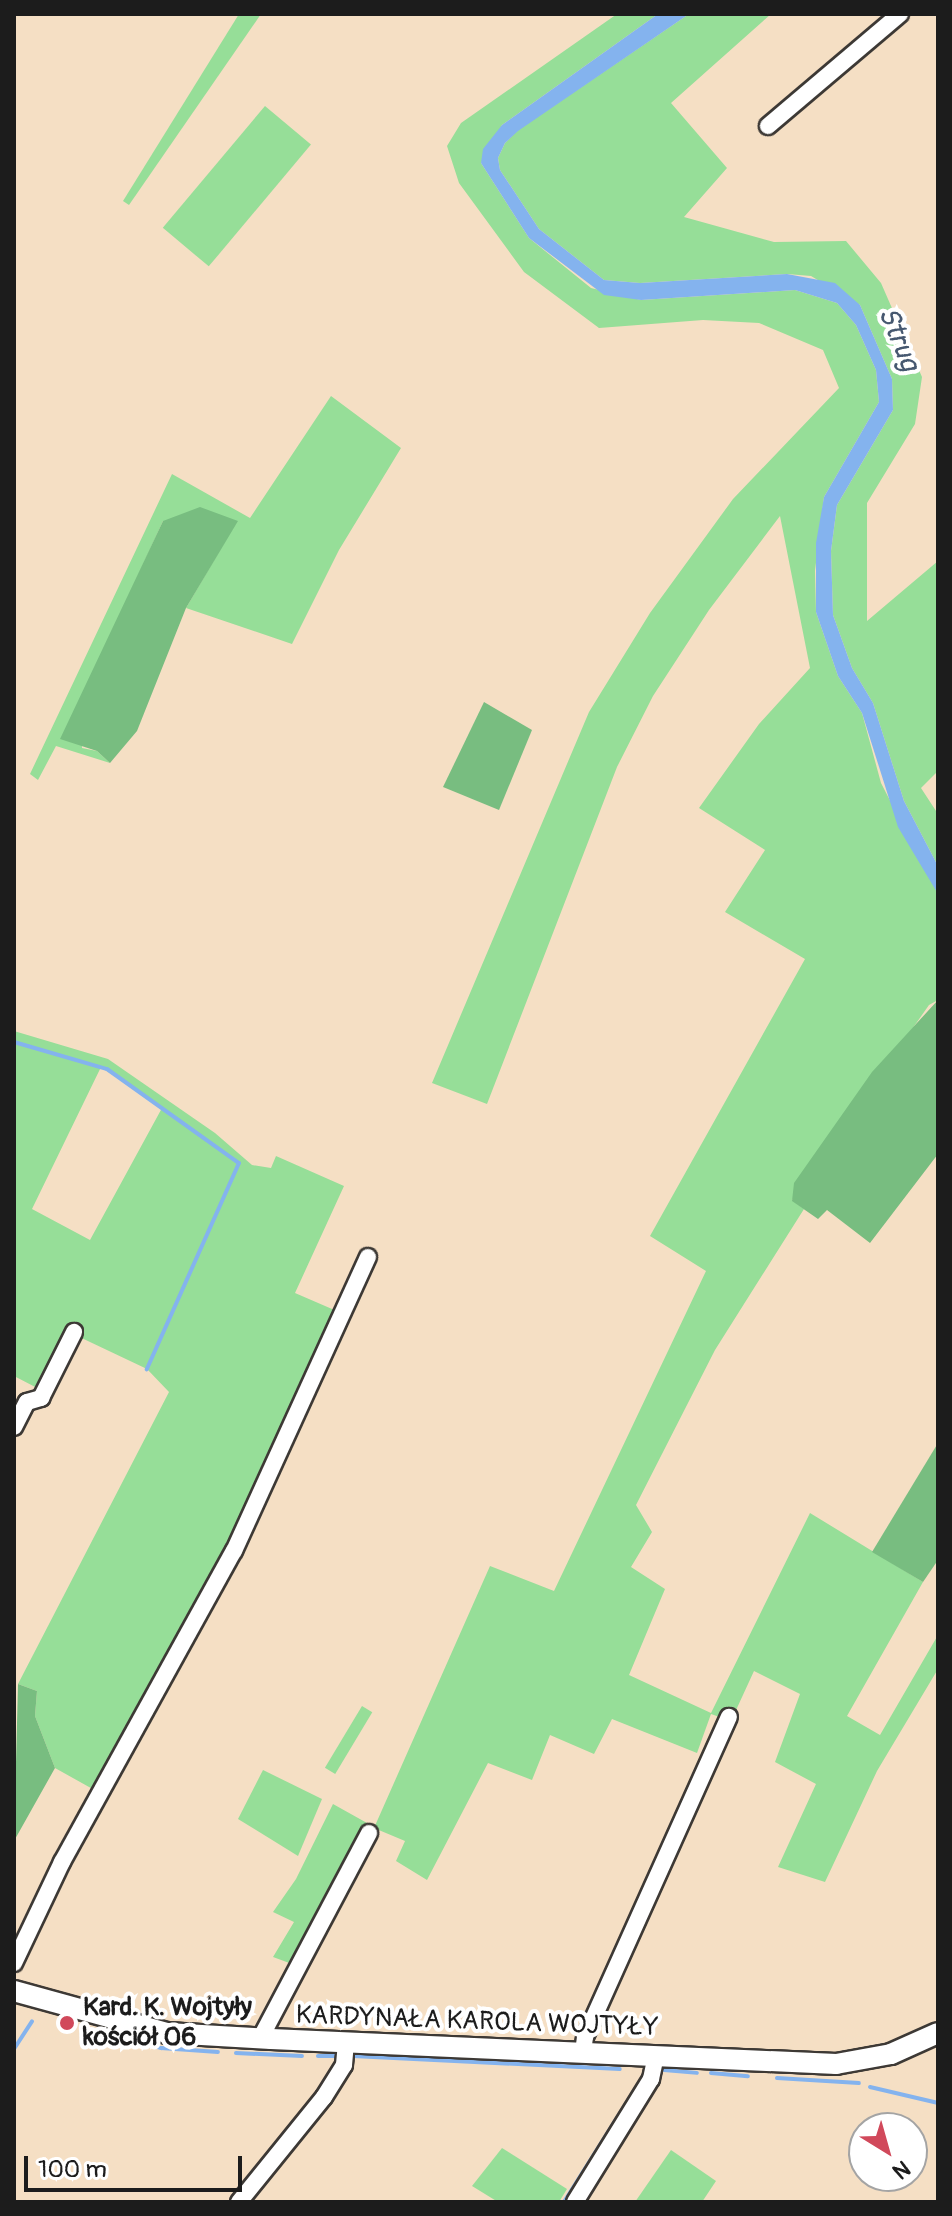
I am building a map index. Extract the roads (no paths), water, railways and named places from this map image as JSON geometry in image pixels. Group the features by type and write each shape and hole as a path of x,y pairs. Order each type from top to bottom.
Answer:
{"street":[{"path":"768,126 900,14"},
{"path":"14,1963 62,1862 234,1551 368,1257"},
{"path":"14,1427 27,1402 41,1398 74,1332"},
{"path":"583,2053 591,2023 729,1717"},
{"path":"260,2039 369,1833"},
{"name":"KARDYNAŁA KAROLA WOJTYŁY","path":"14,1991 150,2030 346,2043 845,2064 891,2054 938,2033"},
{"path":"239,2202 324,2097 344,2065 346,2043"},
{"path":"575,2202 651,2079 656,2056"}],"water":[{"path":"658,14 689,14 518,131 505,143 498,158 500,170 539,229 604,280 640,283 787,274 835,283 860,305 892,379 893,410 837,505 831,551 833,615 852,668 873,703 904,801 938,866 938,894 898,827 862,713 838,676 816,612 816,543 824,497 879,402 876,370 856,325 837,303 795,290 641,300 604,295 529,238 481,163 483,149 502,125"}],"waterway":[{"path":"14,1042 107,1069 239,1163 147,1369"},
{"path":"14,2049 32,2021"},
{"path":"110,2035 161,2048 218,2052"},
{"path":"236,2053 302,2056"},
{"path":"318,2056 338,2056"},
{"path":"353,2056 620,2069"},
{"path":"664,2070 697,2073"},
{"path":"711,2073 748,2076"},
{"path":"564,2202 642,2078"},
{"path":"777,2078 859,2083"},
{"path":"870,2087 938,2103"}],"place":[{"name":"Kard. K. Wojtyły kościół 06","path":"67,2023"}],"water label":[{"name":"Strug","path":"898,339"}]}
